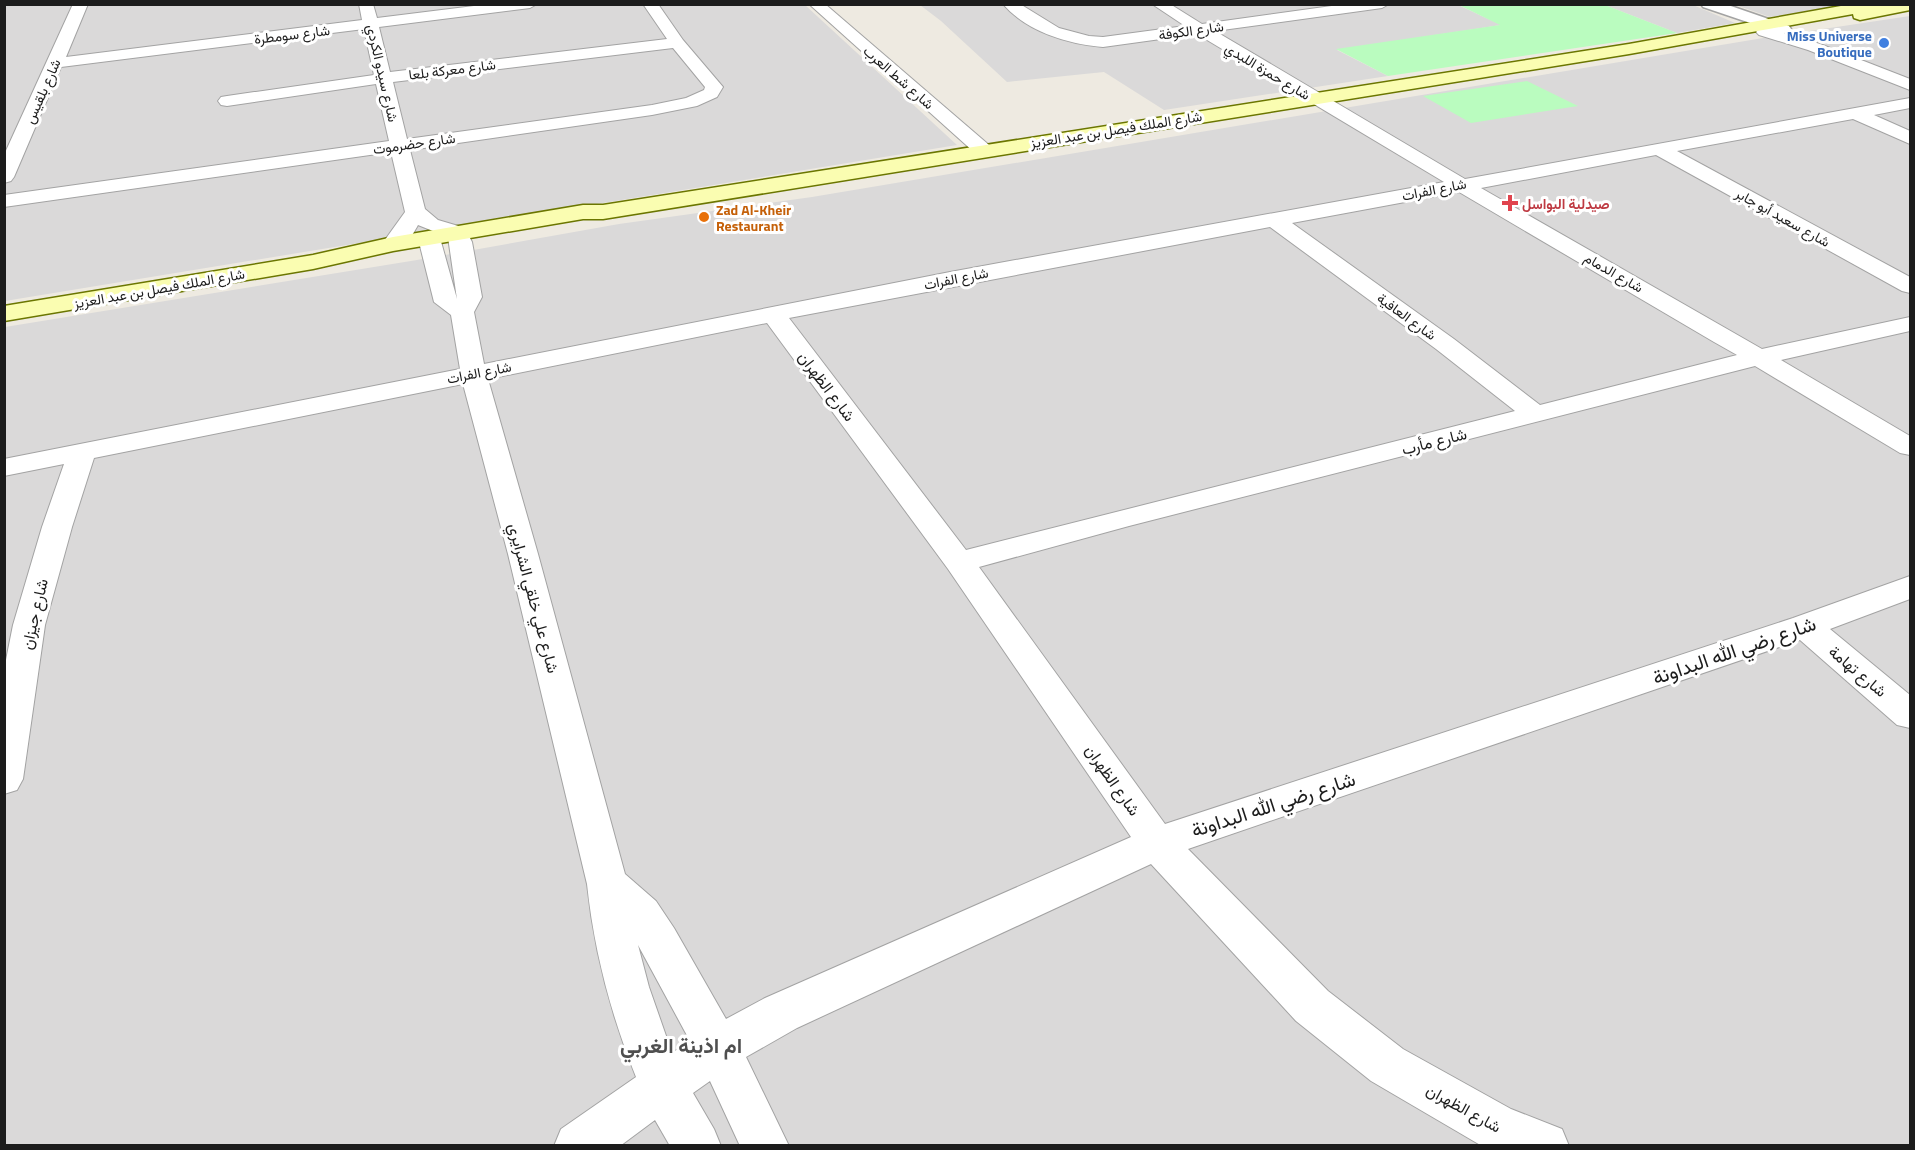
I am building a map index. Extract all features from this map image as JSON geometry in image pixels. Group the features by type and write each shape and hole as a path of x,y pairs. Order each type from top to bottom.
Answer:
{"main road":[{"name":"شارع الملك فيصل بن عبد العزيز","path":"4,314 982,150 1316,100 1629,49 1677,45 1882,4"},
{"name":"شارع الملك فيصل بن عبد العزيز","path":"1767,28 1911,6"},
{"name":"شارع الملك فيصل بن عبد العزيز","path":"313,262 393,244 430,243"}],"street":[{"name":"شارع بلقيس","path":"4,177 81,4"},
{"name":"شارع سيدو الكردي","path":"366,4 415,212"},
{"name":"شارع سومطرة","path":"54,63 530,4"},
{"name":"شارع حضرموت","path":"4,201 652,110 701,99 711,93 714,87 678,43 651,4"},
{"name":"شارع شط العرب","path":"816,4 982,150"},
{"name":"شارع الكوفة","path":"1010,4 1057,35 1072,40 1103,42 1382,4"},
{"name":"شارع حمزة اللبدي","path":"1160,4 1316,100"},
{"path":"1713,7 1911,85"},
{"name":"شارع معركة بلعا","path":"227,101 383,78 678,43"},
{"name":"شارع الدمام","path":"1316,100 1761,357 1911,447"},
{"name":"شارع الفرات","path":"4,468 950,279 1911,103"},
{"path":"1853,112 1911,138"},
{"name":"شارع سعيد أبو جابر","path":"1657,148 1905,280"},
{"path":"393,244 415,212 431,224 459,238"},
{"name":"شارع العافية","path":"1275,220 1538,415"},
{"name":"شارع علي خلقي الشرايري","path":"459,238 470,297 462,312 473,373 523,554 607,884 611,926 620,962 663,1087 697,1146"},
{"path":"430,243 446,302 462,312"},
{"name":"شارع الظهران","path":"774,315 959,562 1157,843 1312,1006 1387,1065 1498,1128 1545,1146"},
{"name":"شارع مأرب","path":"959,562 1123,518 1761,357 1911,324"},
{"name":"شارع جيزان","path":"4,779 17,628 57,527 82,453"},
{"name":"شارع رضي الله البداونة","path":"578,1146 718,1048 780,1013 1157,843 1805,626 1911,587"},
{"name":"شارع تهامة","path":"1805,626 1911,716"},
{"path":"607,884 641,914 718,1048 765,1146"}],"shaded area":[{"path":"1456,4 1501,25 1337,50 1388,76 1164,110 1104,72 1007,82 941,21 920,5"},
{"path":"1736,4 1844,5 1770,17"},
{"path":"5,5 805,5 957,145 5,301"},
{"path":"1605,5 1693,5 1735,23 1677,33"},
{"path":"1910,16 1910,1145 5,1146 5,327 417,260 619,224 812,197 1763,38"}],"green space":[{"path":"1457,4 1605,5 1677,33 1388,76 1336,49 1500,25"},
{"path":"1527,81 1578,106 1471,123 1423,96"}],"place":[{"name":"Miss Universe Boutique","path":"1884,43"},
{"name":"صيدلية البواسل","path":"1510,203"},
{"name":"Zad Al-Kheir Restaurant","path":"704,217"}],"district":[{"name":"ام اذينة الغربي","path":"681,1045"}]}
